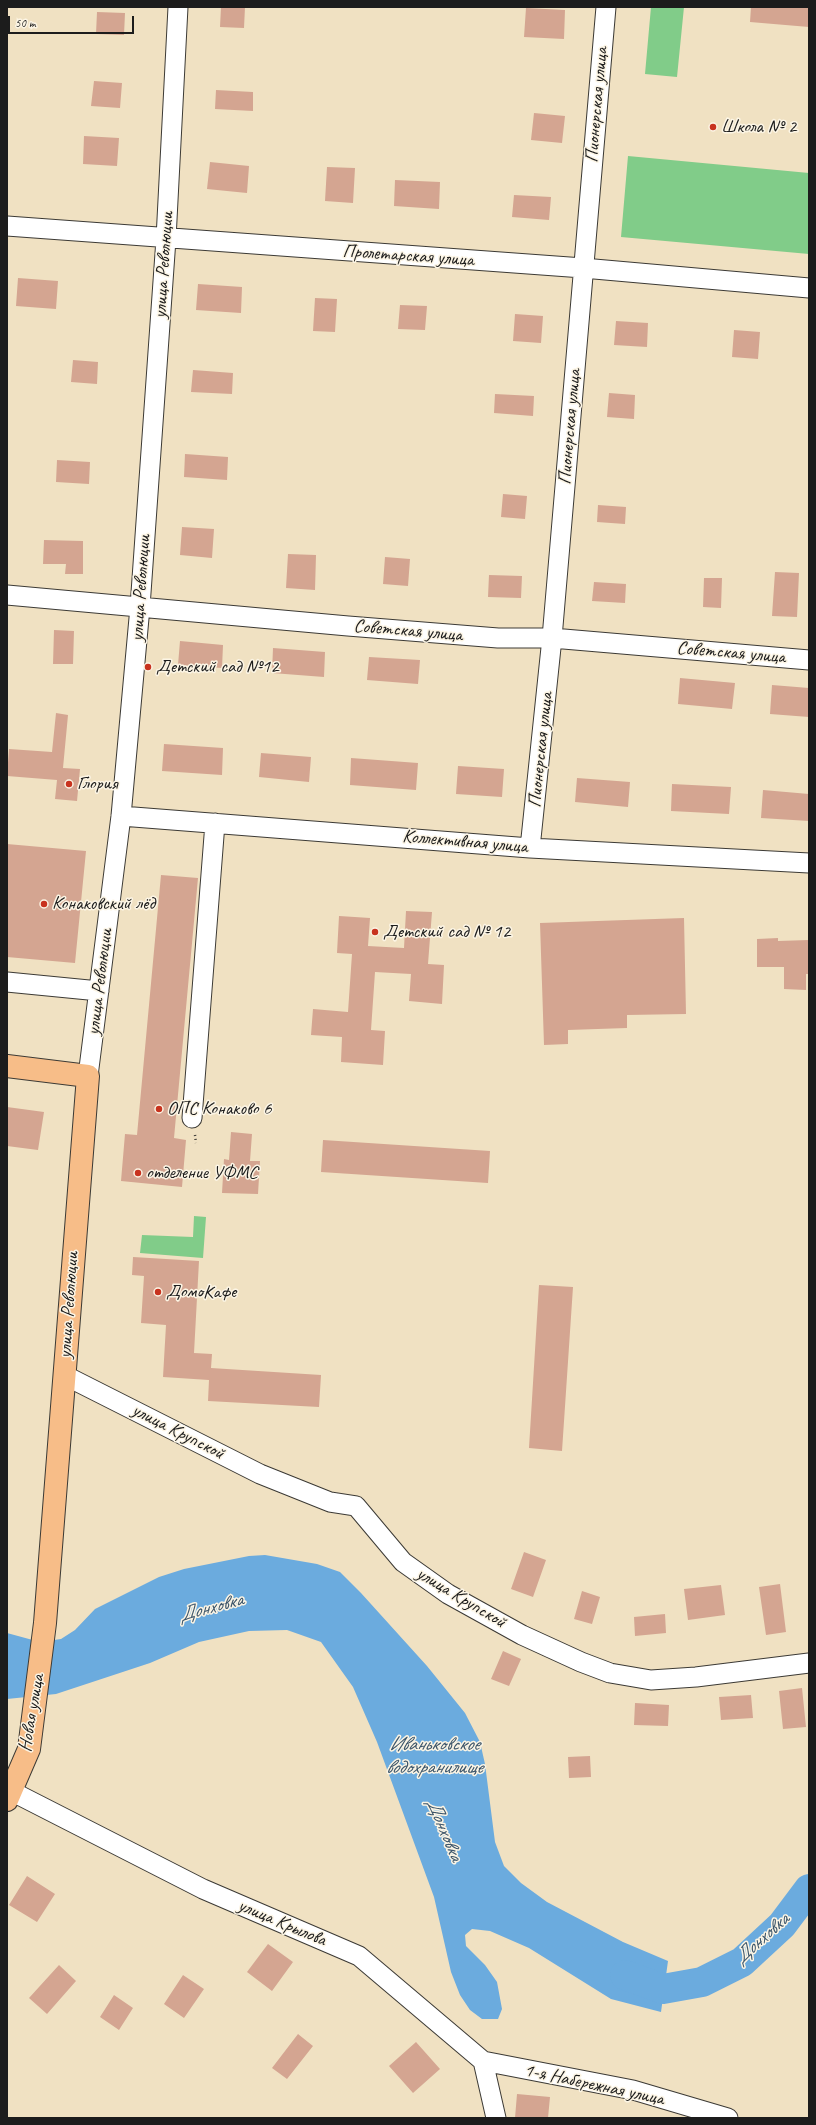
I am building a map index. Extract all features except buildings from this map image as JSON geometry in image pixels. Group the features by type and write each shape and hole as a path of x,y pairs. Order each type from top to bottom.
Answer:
{"main road":[{"path":"7,1066 88,1076"},
{"name":"улица Революции","path":"45,1623 60,1458 64,1375 88,1076"},
{"name":"Новая улица","path":"8,1793 28,1748 35,1709 45,1623"}],"street":[{"name":"улица Революции","path":"88,1076 121,816 140,607 166,239 178,7"},
{"name":"Пионерская улица","path":"530,848 552,638 606,7"},
{"name":"Пролетарская улица","path":"7,226 166,239 583,268 809,288"},
{"name":"Советская улица","path":"7,595 482,636 552,638 809,660"},
{"name":"Коллективная улица","path":"121,816 530,848 809,863"},
{"path":"192,1118 215,823"},
{"path":"7,982 99,991"},
{"name":"улица Крупской","path":"64,1375 260,1474 330,1502 356,1506 403,1562 448,1594 522,1634 581,1662 610,1673 651,1680 696,1677 809,1663"},
{"name":"улица Крылова","path":"8,1793 203,1889 359,1956 483,2061"},
{"path":"483,2061 496,2118"},
{"name":"1-я Набережная улица","path":"483,2061 633,2090 728,2118"}],"green space":[{"path":"651,7 684,7 677,77 645,74"},
{"path":"628,156 809,173 809,254 621,237"},
{"path":"194,1216 206,1217 203,1258 140,1253 142,1235 193,1237"}],"water":[{"name":"Иваньковское водохранилище","path":"265,1555 317,1564 340,1572 427,1666 465,1713 480,1742 485,1764 495,1842 504,1866 521,1883 547,1902 623,1942 668,1961 661,2012 611,1999 529,1948 490,1931 472,1929 465,1935 466,1946 485,1965 497,1982 502,2009 498,2019 482,2019 470,2010 460,1995 451,1972 434,1897 377,1742 353,1687 321,1642 287,1630 249,1631 199,1642 150,1663 56,1694 7,1699 7,1633 40,1642 61,1639 75,1630 95,1609 159,1577 184,1569 249,1556"}],"waterway":[{"name":"Донховка","path":"625,1975 663,1989 702,1982 742,1962 782,1925 809,1889"}],"place":[{"name":"Школа № 2","path":"713,127"},
{"name":"Детский сад №12","path":"148,667"},
{"name":"Глория","path":"69,784"},
{"name":"Конаковский лёд","path":"44,904"},
{"name":"Детский сад № 12","path":"375,932"},
{"name":"ОПС Конаково 6","path":"159,1109"},
{"name":"отделение УФМС","path":"138,1173"},
{"name":"ДомоКафе","path":"158,1292"}]}
